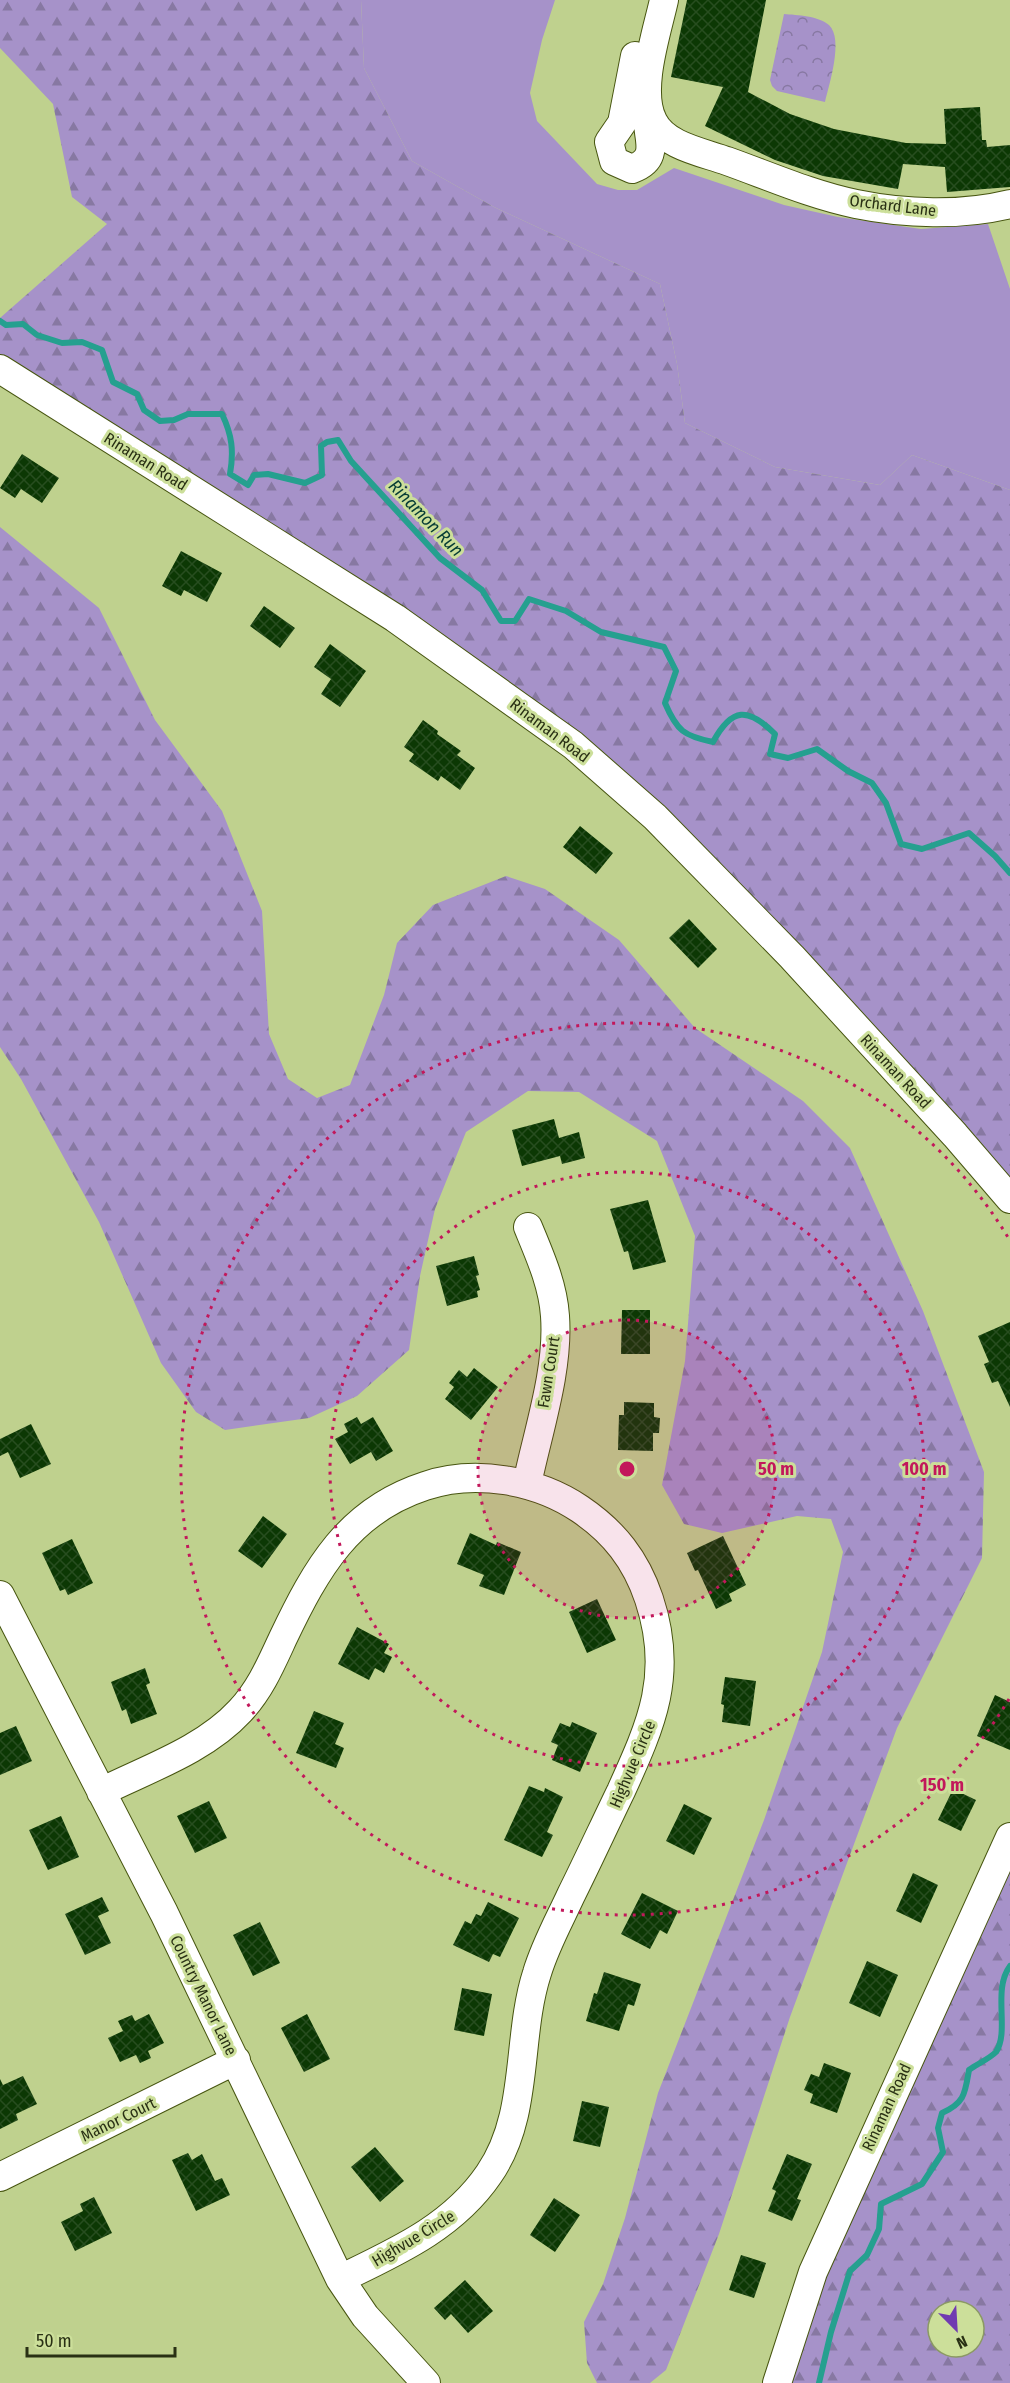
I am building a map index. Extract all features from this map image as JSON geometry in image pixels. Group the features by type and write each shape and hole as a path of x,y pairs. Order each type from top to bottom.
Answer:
{"street":[{"path":"646,0 622,123 609,142 614,161 632,169 647,160 652,148 647,120 649,72 664,0"},
{"name":"Orchard Lane","path":"648,111 654,123 672,141 856,204 926,212 987,210 1010,204"},
{"name":"Rinaman Road","path":"0,369 394,618 573,745 648,811 792,957 955,1135 1010,1199"},
{"name":"Fawn Court","path":"527,1484 551,1372 555,1329 548,1280 528,1227"},
{"name":"Highvue Circle","path":"101,1791 192,1747 221,1728 242,1709 264,1677 305,1593 323,1562 342,1538 368,1515 402,1495 440,1482 484,1479 527,1484 565,1499 592,1517 617,1540 632,1560 649,1600 658,1636 660,1677 653,1715 636,1759 540,1964 529,2006 513,2117 499,2158 471,2196 446,2221 340,2279"},
{"name":"Country Manor Lane","path":"0,1595 164,1913 340,2279 365,2316 426,2383"},
{"name":"Rinaman Road","path":"777,2383 813,2272 1010,1837"},
{"name":"Manor Court","path":"0,2177 236,2060"}],"green space":[{"path":"0,0 361,0 364,68 412,161 494,207 660,284 677,364 685,423 775,467 880,485 912,455 1010,490 1010,1199 573,745 0,369 0,318 107,224 72,197 53,104 0,48"},
{"path":"361,0 555,0 542,40 530,93 537,121 597,184 618,190 637,190 674,168 784,205 838,217 921,229 988,224 1010,289 1010,490 912,455 880,485 775,467 685,423 677,364 660,284 494,207 412,161 364,68"},
{"path":"784,14 820,20 829,25 833,32 834,62 825,102 777,91 772,86 770,80"},
{"path":"0,527 99,608 155,720 222,811 262,911 269,1034 288,1079 317,1098 350,1085 384,995 397,943 433,905 506,876 545,889 619,940 695,1028 803,1101 850,1148 923,1311 984,1472 982,1558 897,1728 790,2017 719,2234 666,2370 650,2383 597,2383 587,2363 584,2322 603,2284 625,2218 658,2093 764,1820 822,1652 843,1552 831,1519 797,1516 722,1533 684,1524 662,1485 685,1361 695,1236 657,1141 579,1092 528,1091 466,1132 435,1209 420,1276 409,1350 357,1396 309,1418 225,1430 196,1412 161,1363 99,1222 21,1079 0,1047"},
{"path":"1010,1837 1010,2383 777,2383"}],"building":[{"path":"687,0 766,0 748,92 790,114 834,129 906,143 946,144 944,109 980,107 982,140 986,140 987,147 1010,145 1010,187 947,192 945,167 903,164 898,189 823,176 775,160 705,126 723,87 671,77"},
{"path":"22,454 59,478 42,503 21,489 15,498 0,488"},
{"path":"181,551 222,573 207,602 184,590 181,596 162,586"},
{"path":"264,606 295,628 280,648 250,626"},
{"path":"330,644 366,671 340,707 321,694 331,679 314,667"},
{"path":"423,720 438,731 437,734 461,751 457,755 475,768 460,790 441,776 438,781 409,761 414,754 404,747"},
{"path":"580,826 613,853 596,874 563,847"},
{"path":"689,919 717,949 698,968 669,938"},
{"path":"554,1119 559,1138 579,1132 585,1158 562,1164 560,1156 522,1166 512,1130"},
{"path":"648,1200 666,1262 633,1270 628,1251 624,1252 610,1209"},
{"path":"474,1256 479,1275 476,1276 480,1290 477,1291 478,1297 447,1306 436,1266"},
{"path":"622,1310 650,1310 650,1354 621,1354"},
{"path":"1010,1322 1010,1407 998,1381 992,1383 984,1364 989,1362 978,1336"},
{"path":"474,1368 498,1387 471,1420 445,1399 454,1387 449,1383 459,1370 467,1377"},
{"path":"624,1402 654,1403 654,1417 660,1418 659,1433 653,1433 653,1451 618,1450 619,1415 624,1415"},
{"path":"357,1417 361,1424 373,1417 393,1451 376,1461 371,1452 350,1464 335,1439 348,1432 344,1424"},
{"path":"31,1424 51,1464 20,1478 8,1452 0,1456 0,1439"},
{"path":"263,1516 287,1534 262,1568 238,1551"},
{"path":"470,1533 496,1545 497,1542 521,1552 504,1595 479,1586 484,1575 457,1564"},
{"path":"723,1536 746,1585 729,1594 732,1601 716,1609 698,1570 695,1571 687,1553"},
{"path":"72,1539 93,1583 68,1595 65,1589 60,1591 42,1553"},
{"path":"597,1599 616,1640 587,1653 569,1612"},
{"path":"357,1627 389,1644 384,1653 392,1657 384,1673 375,1668 369,1680 338,1664"},
{"path":"145,1668 150,1683 146,1685 157,1714 131,1724 126,1709 122,1711 111,1682"},
{"path":"725,1677 756,1681 750,1726 722,1722 724,1705 721,1704"},
{"path":"995,1695 1010,1702 1010,1750 977,1736"},
{"path":"314,1711 344,1723 335,1744 344,1748 336,1768 296,1753"},
{"path":"572,1722 597,1733 580,1772 552,1760 558,1745 551,1742 560,1723 570,1727"},
{"path":"16,1726 32,1761 0,1775 0,1733"},
{"path":"529,1786 544,1792 545,1788 563,1797 547,1832 553,1835 542,1857 504,1840"},
{"path":"953,1789 976,1800 961,1831 938,1820"},
{"path":"209,1801 227,1838 195,1853 177,1816"},
{"path":"684,1804 712,1818 694,1855 666,1841"},
{"path":"61,1816 79,1857 48,1870 29,1830"},
{"path":"913,1873 938,1885 921,1923 896,1911"},
{"path":"642,1893 678,1911 667,1934 660,1930 650,1949 621,1934"},
{"path":"102,1897 109,1911 98,1916 111,1943 85,1955 65,1914"},
{"path":"488,1902 519,1918 500,1957 493,1954 489,1962 453,1945 465,1921 471,1924 476,1914 481,1916"},
{"path":"260,1922 280,1963 253,1976 233,1935"},
{"path":"867,1961 898,1975 880,2017 849,2003"},
{"path":"604,1972 641,1984 634,2006 628,2004 619,2031 586,2021 594,1993 597,1994"},
{"path":"462,1988 492,1994 484,2036 454,2030"},
{"path":"149,2014 164,2043 148,2051 151,2058 140,2063 136,2055 120,2062 108,2038 123,2031 118,2021 132,2015 135,2021"},
{"path":"307,2014 330,2059 304,2072 281,2028"},
{"path":"824,2063 851,2073 837,2113 810,2103 813,2094 804,2090 811,2074 819,2077"},
{"path":"23,2076 37,2104 16,2114 18,2120 0,2129 0,2079 3,2085"},
{"path":"582,2101 609,2107 600,2147 573,2141"},
{"path":"375,2147 404,2181 380,2202 351,2167"},
{"path":"188,2153 192,2160 202,2154 215,2181 222,2178 230,2195 196,2211 172,2160"},
{"path":"787,2154 812,2164 797,2199 801,2200 792,2221 768,2211 776,2191 772,2189"},
{"path":"94,2197 112,2233 75,2251 61,2222 83,2211 80,2204"},
{"path":"554,2198 580,2215 555,2252 530,2235"},
{"path":"741,2255 766,2263 754,2298 729,2290"},
{"path":"465,2280 493,2311 468,2333 451,2314 445,2320 434,2308"}],"waterway":[{"name":"Rinamon Run","path":"0,321 6,325 23,324 37,335 62,343 82,342 102,350 113,382 137,394 144,410 160,421 174,420 188,414 222,414 231,443 230,474 248,485 254,475 268,474 305,483 322,475 321,446 338,440 351,461 440,558 482,590 501,621 515,621 529,599 566,611 601,632 664,647 676,671 665,703 673,720 683,731 713,742 727,722 734,717 749,715 775,734 770,754 788,758 817,749 848,771 872,783 886,803 901,844 922,849 969,833 1010,873"},
{"path":"819,2383 831,2332 850,2271 867,2255 879,2229 881,2204 922,2184 943,2152 938,2128 942,2113 960,2101 969,2070 996,2052 1002,2033 1002,1987 1010,1966"}]}
